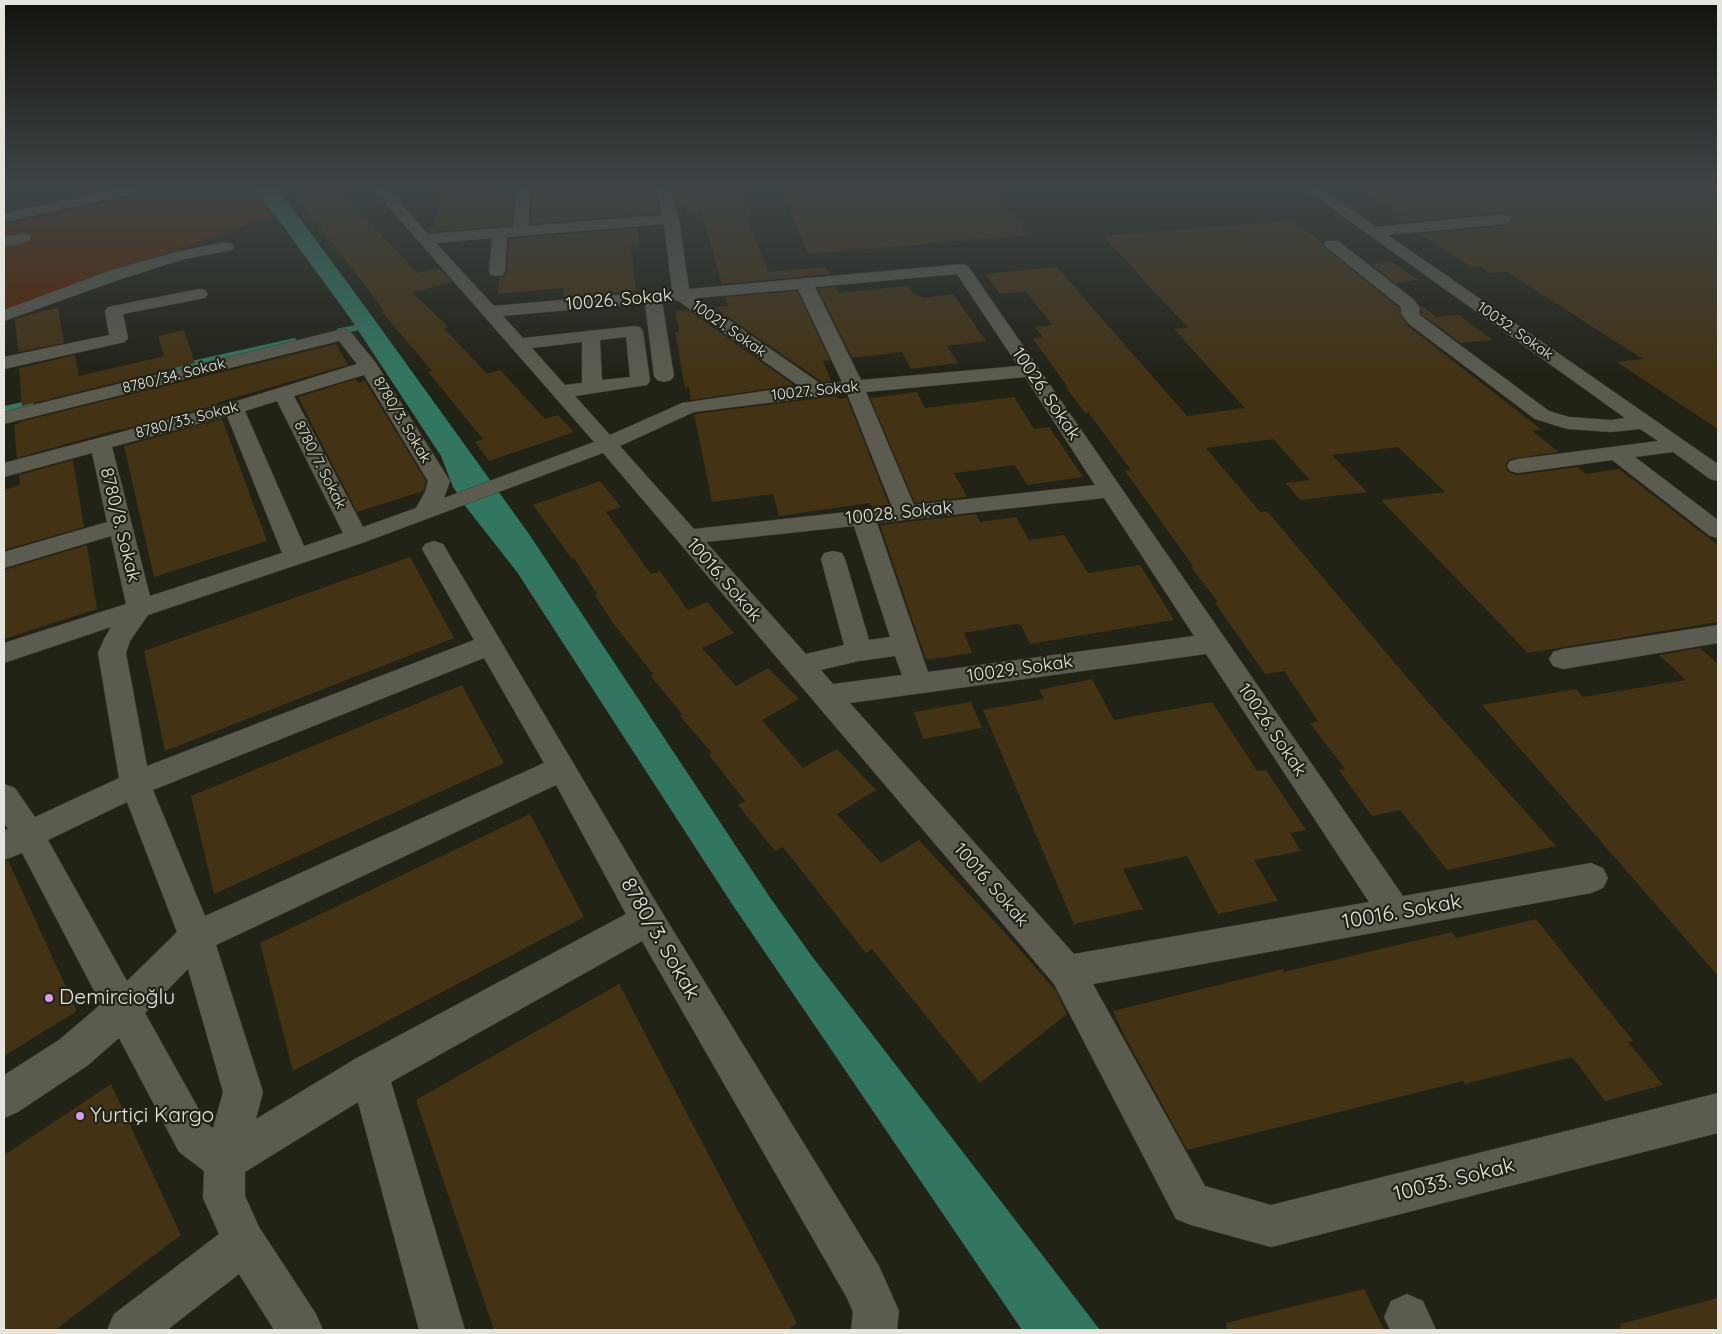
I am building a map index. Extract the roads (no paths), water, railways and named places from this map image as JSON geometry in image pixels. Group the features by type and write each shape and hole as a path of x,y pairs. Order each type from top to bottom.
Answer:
{"street":[{"path":"4,316 114,275 182,255 203,251"},
{"name":"10016. Sokak","path":"435,251 607,444 686,537 1067,972 1191,1204"},
{"path":"497,271 499,251"},
{"name":"10021. Sokak","path":"675,251 680,295 817,390"},
{"path":"1341,251 1408,303 1411,308 1410,314 1415,320 1542,415 1567,423 1603,425 1644,422"},
{"name":"10032. Sokak","path":"1401,251 1718,474"},
{"name":"10026. Sokak","path":"489,312 962,269 1395,913"},
{"path":"804,283 854,387 906,513"},
{"path":"6,357 119,338 114,311 199,294"},
{"path":"653,297 664,376"},
{"path":"517,344 634,331 640,381 560,392"},
{"name":"8780/3. Sokak","path":"343,334 369,367 439,481 436,492 437,508"},
{"name":"8780/34. Sokak","path":"4,418 343,334"},
{"path":"591,335 592,387"},
{"name":"8780/33. Sokak","path":"4,470 234,408 369,367"},
{"name":"10027. Sokak","path":"4,653 357,537 508,483 607,444 689,407 817,390 1030,371"},
{"name":"8780/7. Sokak","path":"282,392 357,537"},
{"path":"234,408 296,557"},
{"name":"8780/8. Sokak","path":"100,443 140,607"},
{"path":"1518,466 1678,446"},
{"path":"1616,453 1718,532"},
{"name":"10028. Sokak","path":"686,537 1111,490"},
{"path":"863,518 918,683"},
{"path":"4,560 119,526"},
{"name":"8780/3. Sokak","path":"434,549 648,920 863,1282 876,1311 874,1330"},
{"path":"833,559 859,651"},
{"path":"140,607 117,639 112,653 135,784 196,937 244,1092 225,1161 224,1198 244,1242 300,1330"},
{"path":"1563,659 1718,634"},
{"name":"10029. Sokak","path":"826,696 1214,643"},
{"path":"16,839 135,784 489,645"},
{"path":"799,666 859,651 904,645"},
{"path":"4,1098 72,1053 124,1010 196,937 562,768"},
{"path":"4,797 16,839 124,1010 193,1138 225,1161"},
{"name":"10016. Sokak","path":"1067,972 1591,878"},
{"path":"225,1161 369,1073 648,920"},
{"path":"369,1073 442,1330"},
{"name":"10033. Sokak","path":"1191,1204 1271,1226 1718,1113"},
{"path":"130,1330 244,1242"}],"water":[{"path":"301,251 324,251 529,534 769,896 811,955 1100,1330 1022,1330 732,904 517,572 466,507 453,487 441,456 350,318"}],"waterway":[{"path":"339,331 356,328"},
{"path":"173,368 294,341"},
{"path":"4,409 31,403"}],"place":[{"name":"Demircioğlu","path":"49,998"},
{"name":"Yurtiçi Kargo","path":"80,1116"}]}
